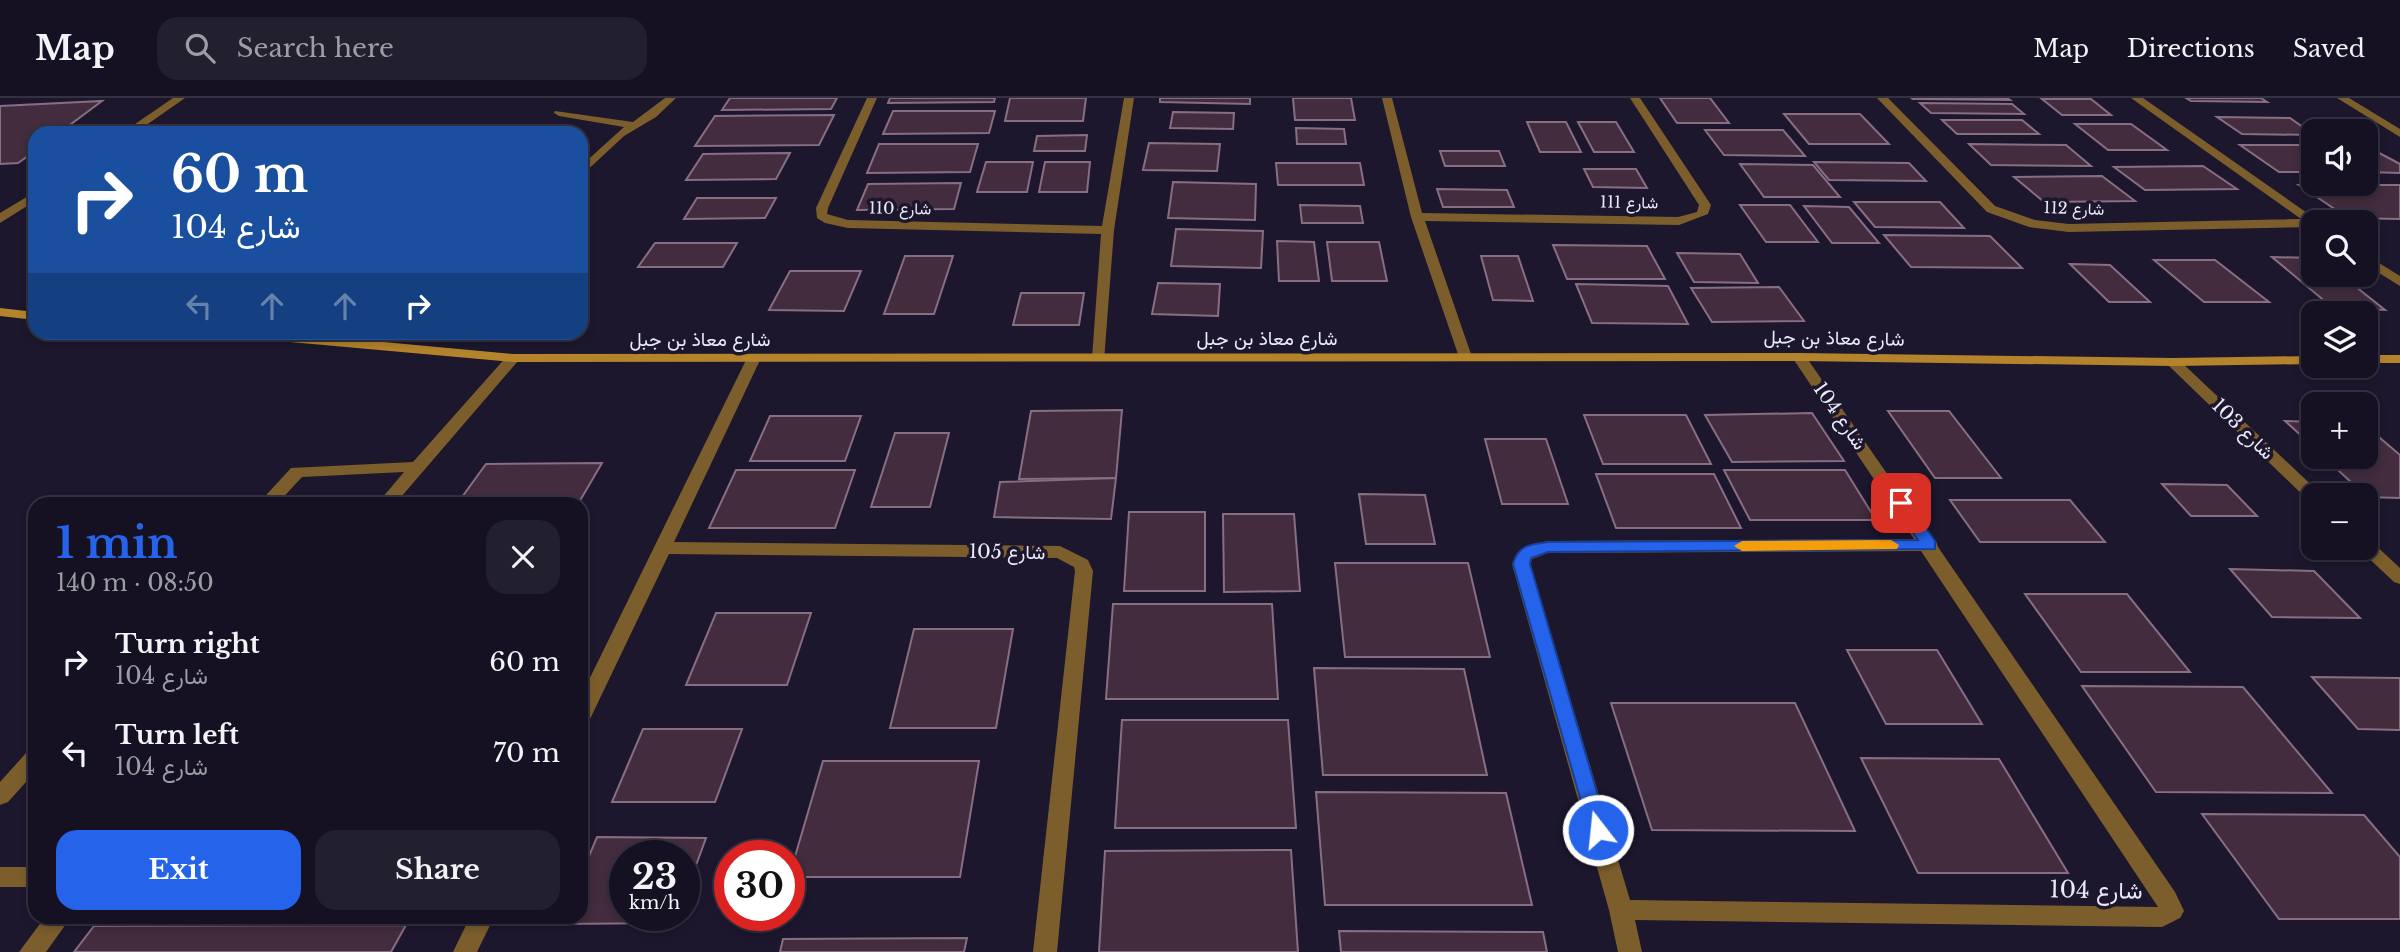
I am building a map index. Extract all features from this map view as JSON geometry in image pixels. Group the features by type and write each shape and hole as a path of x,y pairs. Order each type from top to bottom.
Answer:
{"street":[{"path":"138,126 180,98"},
{"path":"588,165 612,140 632,125 652,115 671,98"},
{"name":"شارع 110","path":"872,98 822,208 821,215 825,219 848,224 1108,230"},
{"path":"1098,358 1108,230 1129,98"},
{"path":"1387,98 1417,217 1465,357"},
{"name":"شارع 111","path":"1417,217 1679,220 1702,214 1705,205 1635,98"},
{"name":"شارع 112","path":"1882,98 1991,209 2033,224 2069,228 2301,223"},
{"name":"شارع 112","path":"2136,98 2301,214"},
{"path":"2342,98 2400,134"},
{"path":"559,113 632,125"},
{"path":"0,219 28,201"},
{"path":"2378,266 2400,282"},
{"path":"0,312 28,315"},
{"name":"شارع معاذ بن جبل","path":"312,340 513,358 1799,357 2173,362 2301,360"},
{"name":"شارع 104","path":"1621,910 2162,917 2172,911 2167,899 1930,545 1799,357"},
{"path":"392,497 513,358"},
{"path":"588,703 754,358"},
{"path":"2378,359 2400,359"},
{"name":"شارع 103","path":"2173,362 2301,484"},
{"path":"274,497 297,472 416,467"},
{"path":"1630,952 1621,910 1521,564 1524,555 1531,550 1548,547 1930,545"},
{"name":"شارع 105","path":"664,548 1060,552 1082,564 1084,571 1045,952"},
{"path":"2378,555 2396,570"},
{"path":"0,796 28,766"},
{"path":"0,877 28,877"},
{"path":"31,952 53,924"},
{"path":"465,952 479,924"}],"building":[{"path":"730,98 837,98 831,109 722,110"},
{"path":"890,98 995,98 994,102 888,103"},
{"path":"1010,98 1086,98 1083,121 1005,121"},
{"path":"1160,98 1250,98 1250,104 1160,102"},
{"path":"1293,98 1351,98 1355,120 1295,120"},
{"path":"1660,98 1710,98 1729,123 1677,123"},
{"path":"1911,98 2007,98 2010,100 1913,99"},
{"path":"2186,98 2261,98 2267,102 2191,101"},
{"path":"2042,99 2091,99 2111,115 2062,115"},
{"path":"102,101 68,126 28,126 28,156 18,163 0,164 0,106"},
{"path":"1920,103 2012,104 2024,114 1931,113"},
{"path":"893,111 995,111 989,133 883,134"},
{"path":"1173,112 1234,113 1233,129 1170,128"},
{"path":"1784,114 1860,114 1889,144 1809,144"},
{"path":"834,115 819,145 695,146 715,116"},
{"path":"2217,117 2290,118 2301,126 2301,135 2242,134"},
{"path":"1942,120 2022,120 2039,134 1957,134"},
{"path":"1527,122 1566,122 1581,152 1540,152"},
{"path":"1578,122 1616,122 1634,152 1594,152"},
{"path":"2075,124 2131,124 2167,150 2108,150"},
{"path":"1296,128 1344,129 1346,144 1297,144"},
{"path":"1705,130 1783,130 1805,156 1724,155"},
{"path":"1087,135 1085,151 1034,151 1037,136"},
{"path":"1149,143 1220,144 1217,171 1143,170"},
{"path":"879,144 978,144 970,172 867,173"},
{"path":"1969,144 2066,145 2091,166 1991,165"},
{"path":"2240,145 2301,145 2301,172 2279,172"},
{"path":"1440,151 1499,151 1505,166 1445,166"},
{"path":"2378,152 2400,164 2400,173 2378,172"},
{"path":"790,153 776,179 686,180 703,154"},
{"path":"986,162 1033,162 1027,192 977,192"},
{"path":"1045,162 1090,162 1087,192 1039,192"},
{"path":"1814,162 1909,163 1926,181 1829,180"},
{"path":"1276,163 1360,163 1364,185 1278,185"},
{"path":"1740,164 1813,165 1840,197 1764,197"},
{"path":"2203,166 2237,189 2145,190 2114,167"},
{"path":"1584,169 1636,169 1647,188 1593,187"},
{"path":"2102,176 2135,201 2044,202 2014,177"},
{"path":"1173,182 1256,184 1255,220 1168,218"},
{"path":"961,183 954,209 857,210 868,184"},
{"path":"2378,185 2400,185 2400,219 2378,219 2378,210 2336,210 2315,196 2378,196"},
{"path":"1437,189 1507,190 1514,207 1443,207"},
{"path":"697,198 776,198 765,218 684,219"},
{"path":"1854,202 1940,202 1964,228 1875,227"},
{"path":"1300,205 1360,206 1363,223 1302,223"},
{"path":"1740,205 1790,205 1818,242 1766,242"},
{"path":"1804,206 1849,207 1879,243 1832,243"},
{"path":"1176,229 1263,231 1261,268 1171,266"},
{"path":"1884,235 1990,236 2022,268 1911,267"},
{"path":"1277,241 1314,242 1319,281 1279,281"},
{"path":"1327,242 1379,242 1387,281 1332,281"},
{"path":"655,243 737,243 723,267 638,267"},
{"path":"1553,245 1647,246 1665,279 1567,279"},
{"path":"1677,253 1740,254 1758,283 1694,282"},
{"path":"905,256 953,256 934,314 884,314"},
{"path":"1481,256 1518,256 1533,301 1493,300"},
{"path":"2272,257 2301,258 2301,281"},
{"path":"2154,260 2215,260 2269,302 2204,302"},
{"path":"2070,264 2110,265 2150,302 2109,302"},
{"path":"790,271 861,271 844,311 769,310"},
{"path":"1158,283 1220,284 1218,316 1152,314"},
{"path":"1576,284 1668,286 1688,324 1592,323"},
{"path":"1779,287 1804,321 1712,322 1691,288"},
{"path":"2308,287 2356,287 2374,301 2325,301"},
{"path":"1021,293 1084,293 1079,325 1013,325"},
{"path":"1122,410 1116,478 1019,479 1031,411"},
{"path":"1888,411 1949,411 2001,478 1935,478"},
{"path":"1812,413 1844,461 1732,462 1705,415"},
{"path":"1584,415 1686,415 1711,464 1603,464"},
{"path":"770,416 861,416 845,461 750,461"},
{"path":"2285,421 2301,422 2301,435"},
{"path":"895,433 949,433 930,507 871,507"},
{"path":"2378,436 2400,455 2400,498 2378,497 2378,483 2352,483 2337,469 2378,469"},
{"path":"1485,439 1546,439 1568,504 1502,504"},
{"path":"602,463 582,497 462,497 486,464"},
{"path":"736,470 855,470 835,528 709,528"},
{"path":"1724,470 1845,470 1876,520 1750,520"},
{"path":"1596,474 1714,474 1741,528 1616,528"},
{"path":"1116,478 1111,519 994,517 1000,482"},
{"path":"2162,484 2227,485 2257,516 2191,516"},
{"path":"1359,494 1425,495 1435,544 1366,544"},
{"path":"1950,500 2070,500 2105,542 1980,542"},
{"path":"1129,512 1205,512 1205,591 1124,591"},
{"path":"1223,514 1294,514 1300,591 1224,592"},
{"path":"1335,563 1468,563 1490,657 1345,657"},
{"path":"2230,569 2314,571 2360,618 2272,617"},
{"path":"2025,594 2127,594 2190,672 2081,672"},
{"path":"1113,604 1272,604 1278,699 1106,699"},
{"path":"716,613 811,613 787,685 686,685"},
{"path":"914,629 1013,629 996,728 890,728"},
{"path":"1847,650 1937,650 1982,724 1886,724"},
{"path":"1314,668 1464,669 1487,775 1323,775"},
{"path":"2312,677 2400,678 2400,730 2358,729"},
{"path":"2082,686 2243,687 2332,793 2156,792"},
{"path":"1611,703 1795,703 1855,831 1652,830"},
{"path":"1122,720 1288,720 1296,828 1115,828"},
{"path":"643,729 742,729 715,802 612,802"},
{"path":"1861,758 1999,759 2068,873 1918,873"},
{"path":"823,761 979,761 960,877 805,877 805,840 800,840"},
{"path":"1316,792 1506,793 1532,905 1325,905"},
{"path":"2202,814 2364,815 2400,857 2400,919 2279,919"},
{"path":"597,837 706,838 700,854 700,840 609,840 609,924 588,924 588,858"},
{"path":"1291,850 1298,952 1099,952 1105,851"},
{"path":"406,925 391,952 74,952 94,926"},
{"path":"1339,931 1543,932 1547,952 1341,952"},
{"path":"967,938 964,952 780,952 783,939"}],"slow traffic":[{"path":"1742,546 1891,545"}],"route":[{"path":"1598,830 1521,564 1524,555 1539,547 1930,545 1901,503"}]}
